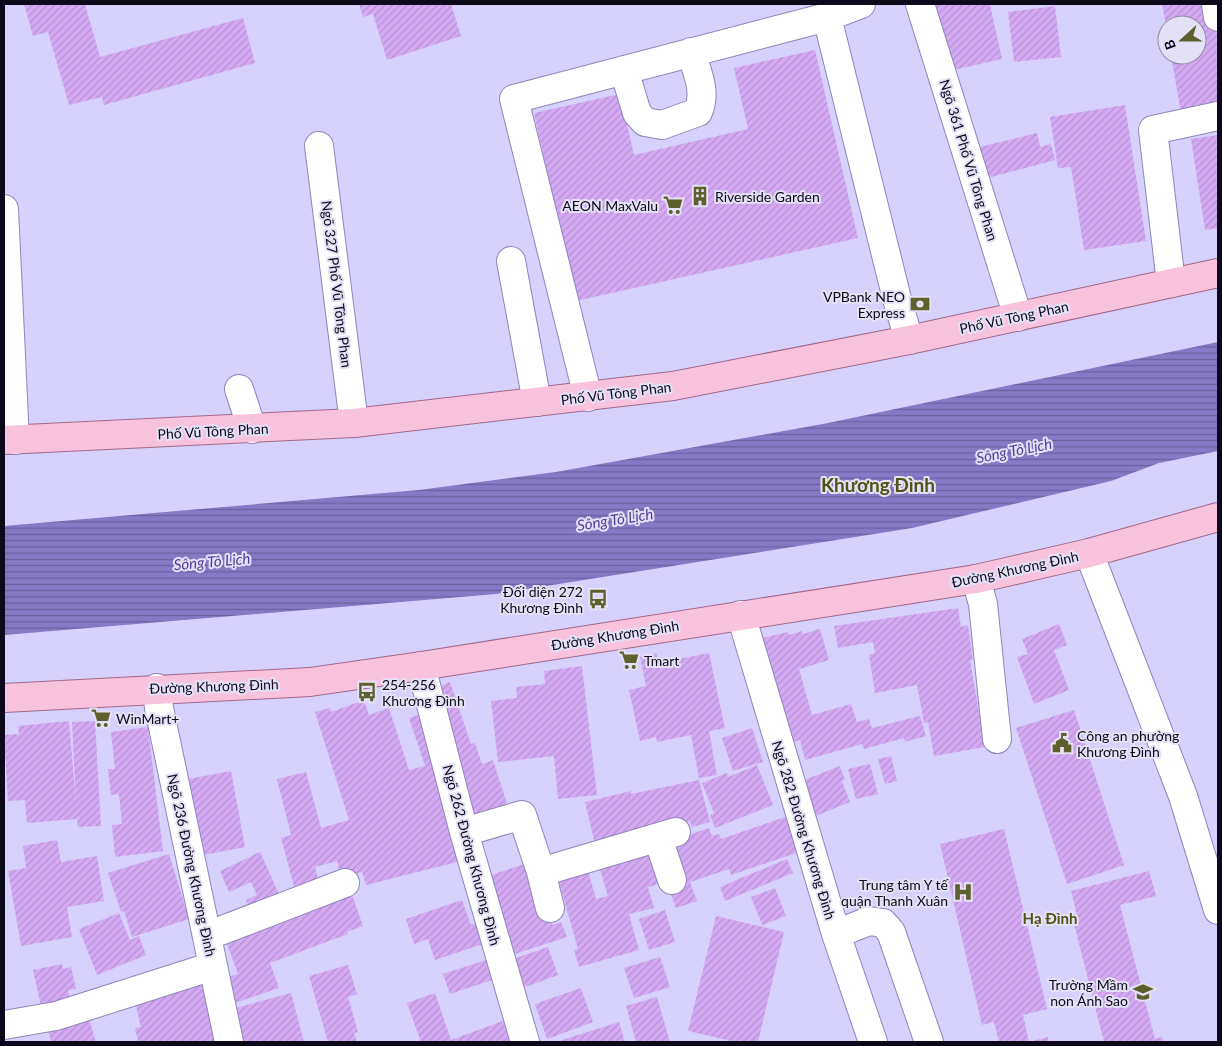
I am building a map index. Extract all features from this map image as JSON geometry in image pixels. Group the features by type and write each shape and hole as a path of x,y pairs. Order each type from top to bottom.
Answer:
{"main road":[{"name":"Phố Vũ Tông Phan","path":"9,440 354,423 674,386 909,340 1218,273"},
{"name":"Đường Khương Đình","path":"4,698 157,688 310,682 422,666 976,579 1089,553 1218,517"}],"street":[{"path":"588,397 514,99 827,17 861,4"},
{"name":"Ngõ 361 Phố Vũ Tông Phan","path":"920,4 1018,316"},
{"path":"1216,4 1218,17"},
{"path":"827,17 897,299 909,340"},
{"path":"624,70 637,113 645,122 662,125 698,112 702,103 702,87 691,52"},
{"path":"1171,283 1153,130 1218,116"},
{"name":"Ngõ 327 Phố Vũ Tông Phan","path":"319,146 354,423"},
{"path":"4,209 9,440"},
{"path":"511,261 537,402"},
{"path":"240,389 252,429"},
{"path":"1089,553 1183,796 1209,848 1218,910"},
{"path":"976,579 983,604 997,739"},
{"name":"Ngõ 282 Đường Khương Đình","path":"741,615 836,934 873,1042"},
{"name":"Ngõ 262 Đường Khương Đình","path":"422,666 464,832 524,1042"},
{"name":"Ngõ 236 Đường Khương Đình","path":"157,688 159,708 229,1042"},
{"path":"464,832 522,815 541,872 550,908"},
{"path":"541,872 667,835 672,880"},
{"path":"207,936 345,883"},
{"path":"836,934 869,921 883,923 891,932 929,1042"},
{"path":"4,1025 56,1016 213,966"}],"water":[{"name":"Sông Tô Lịch","path":"1218,342 1218,451 1159,463 1111,481 912,528 496,594 4,635 4,526 419,490 556,472 828,423"}],"building":[{"path":"24,4 85,4 100,57 243,18 255,63 104,105 102,97 69,105 48,32 33,36"},
{"path":"359,4 451,4 461,36 387,60 373,14 363,17"},
{"path":"933,4 990,4 1002,59 949,71"},
{"path":"1162,4 1213,4 1218,38 1218,107 1181,113 1173,65 1207,65 1207,15 1164,15"},
{"path":"1055,6 1061,57 1014,62 1008,12"},
{"name":"Riverside Garden","path":"815,50 858,238 576,301 534,113 620,94 634,155 748,129 734,68"},
{"path":"1125,105 1146,241 1084,250 1071,167 1058,168 1050,117"},
{"path":"1037,133 1040,147 1051,144 1055,160 980,180 976,163 984,161 980,147"},
{"path":"1218,135 1218,228 1205,230 1191,139"},
{"path":"958,608 961,627 968,625 973,660 970,660 985,747 934,756 928,722 924,723 917,685 875,693 869,655 875,653 873,642 838,648 834,626"},
{"path":"1059,624 1067,645 1054,650 1069,690 1034,704 1017,657 1028,654 1022,639"},
{"path":"820,629 829,660 799,669 812,715 851,704 857,722 869,719 872,728 920,716 926,736 905,742 904,738 864,749 862,744 805,760 800,740 780,746 749,641 788,632 789,635 802,631 803,634"},
{"path":"656,653 659,663 709,653 725,728 709,731 717,775 699,778 691,735 657,742 656,737 640,741 629,690 646,686 640,657"},
{"path":"582,666 597,795 558,799 554,756 498,762 491,701 517,698 516,687 545,684 544,671"},
{"path":"450,682 471,744 475,743 482,764 493,760 510,813 470,826 431,689"},
{"path":"364,700 369,715 389,708 409,770 425,766 409,718 425,713 461,861 366,885 362,872 341,877 337,861 315,867 321,890 297,897 281,838 291,835 277,779 306,772 321,828 349,820 315,712 330,708 331,712"},
{"path":"1074,710 1124,865 1067,884 1016,728"},
{"path":"69,721 76,802 72,722 95,721 101,826 78,827 77,819 27,823 25,800 8,801 4,735 19,734 18,726"},
{"path":"148,727 163,851 115,857 112,825 122,824 119,794 111,795 108,769 115,769 111,732"},
{"path":"752,728 763,762 733,771 722,738"},
{"path":"891,756 897,781 885,784 878,759"},
{"path":"870,764 878,794 856,799 848,769"},
{"path":"757,765 773,805 715,828 710,815 714,813 702,783 727,773 728,777"},
{"path":"840,766 845,780 842,781 850,802 813,817 799,782"},
{"path":"231,771 245,847 193,857 178,781"},
{"path":"699,780 710,822 692,827 690,821 597,852 585,802 631,791 631,794"},
{"path":"788,816 799,852 731,875 729,869 690,882 697,901 676,908 669,889 667,842 709,828 712,836 719,834 721,839"},
{"path":"1004,829 1047,1009 1023,1015 1029,1042 999,1042 994,1022 982,1025 940,844"},
{"path":"57,840 61,862 97,856 104,901 67,907 72,937 21,946 8,871 26,868 23,846"},
{"path":"654,848 662,883 648,887 654,908 629,914 639,950 579,967 574,950 578,949 557,875 587,867 596,899 608,896 598,863"},
{"path":"260,852 283,903 254,916 246,900 257,895 251,882 229,892 220,871"},
{"path":"169,854 189,919 132,937 124,911 121,912 108,873"},
{"path":"787,859 793,873 725,901 720,887"},
{"path":"524,864 548,909 552,925 561,922 567,937 503,958 480,879"},
{"path":"1149,871 1156,896 1120,905 1155,1039 1162,1037 1163,1042 1104,1042 1072,916 1077,915 1071,891"},
{"path":"349,886 363,926 347,932 348,934 270,963 279,988 229,1005 220,979 238,974 223,933"},
{"path":"775,888 786,916 762,925 751,897"},
{"path":"462,900 471,925 479,922 486,943 435,960 428,939 414,944 406,919"},
{"path":"665,910 675,942 649,950 639,919"},
{"path":"119,913 130,940 139,936 146,955 97,975 79,929"},
{"path":"716,916 784,932 758,1042 736,1042 688,1031"},
{"path":"548,947 558,975 514,991 504,962"},
{"path":"660,957 670,987 634,998 624,968"},
{"path":"489,959 495,979 450,994 443,974"},
{"path":"62,964 63,969 71,967 76,989 68,990 71,1003 42,1010 33,970"},
{"path":"348,965 357,994 348,997 358,1032 354,1033 357,1042 328,1042 309,976"},
{"path":"206,973 222,1042 138,1042 135,1028 141,1027 133,993"},
{"path":"581,988 593,1022 547,1039 535,1004"},
{"path":"291,993 304,1042 241,1042 232,1009"},
{"path":"435,993 451,1040 503,1021 507,1033 513,1031 517,1042 421,1042 407,1003"},
{"path":"657,997 670,1042 636,1042 626,1006"},
{"path":"89,1019 96,1042 51,1042 48,1030"},
{"path":"619,1022 625,1042 556,1042"},
{"path":"1048,1037 1049,1042 1029,1042"}],"place":[{"name":"Riverside Garden","path":"700,196"},
{"name":"AEON MaxValu","path":"673,205"},
{"name":"VPBank NEO Express","path":"920,304"},
{"name":"Đối diện 272 Khương Đình","path":"598,599"},
{"name":"Tmart","path":"629,660"},
{"name":"254-256 Khương Đình","path":"367,692"},
{"name":"WinMart+","path":"101,718"},
{"name":"Công an phường Khương Đình","path":"1062,743"},
{"name":"Trung tâm Y tế quận Thanh Xuân","path":"963,892"},
{"name":"Trường Mầm non Ánh Sao","path":"1143,992"}],"district":[{"name":"Khương Đình","path":"878,484"},
{"name":"Hạ Đình","path":"1050,918"}]}
